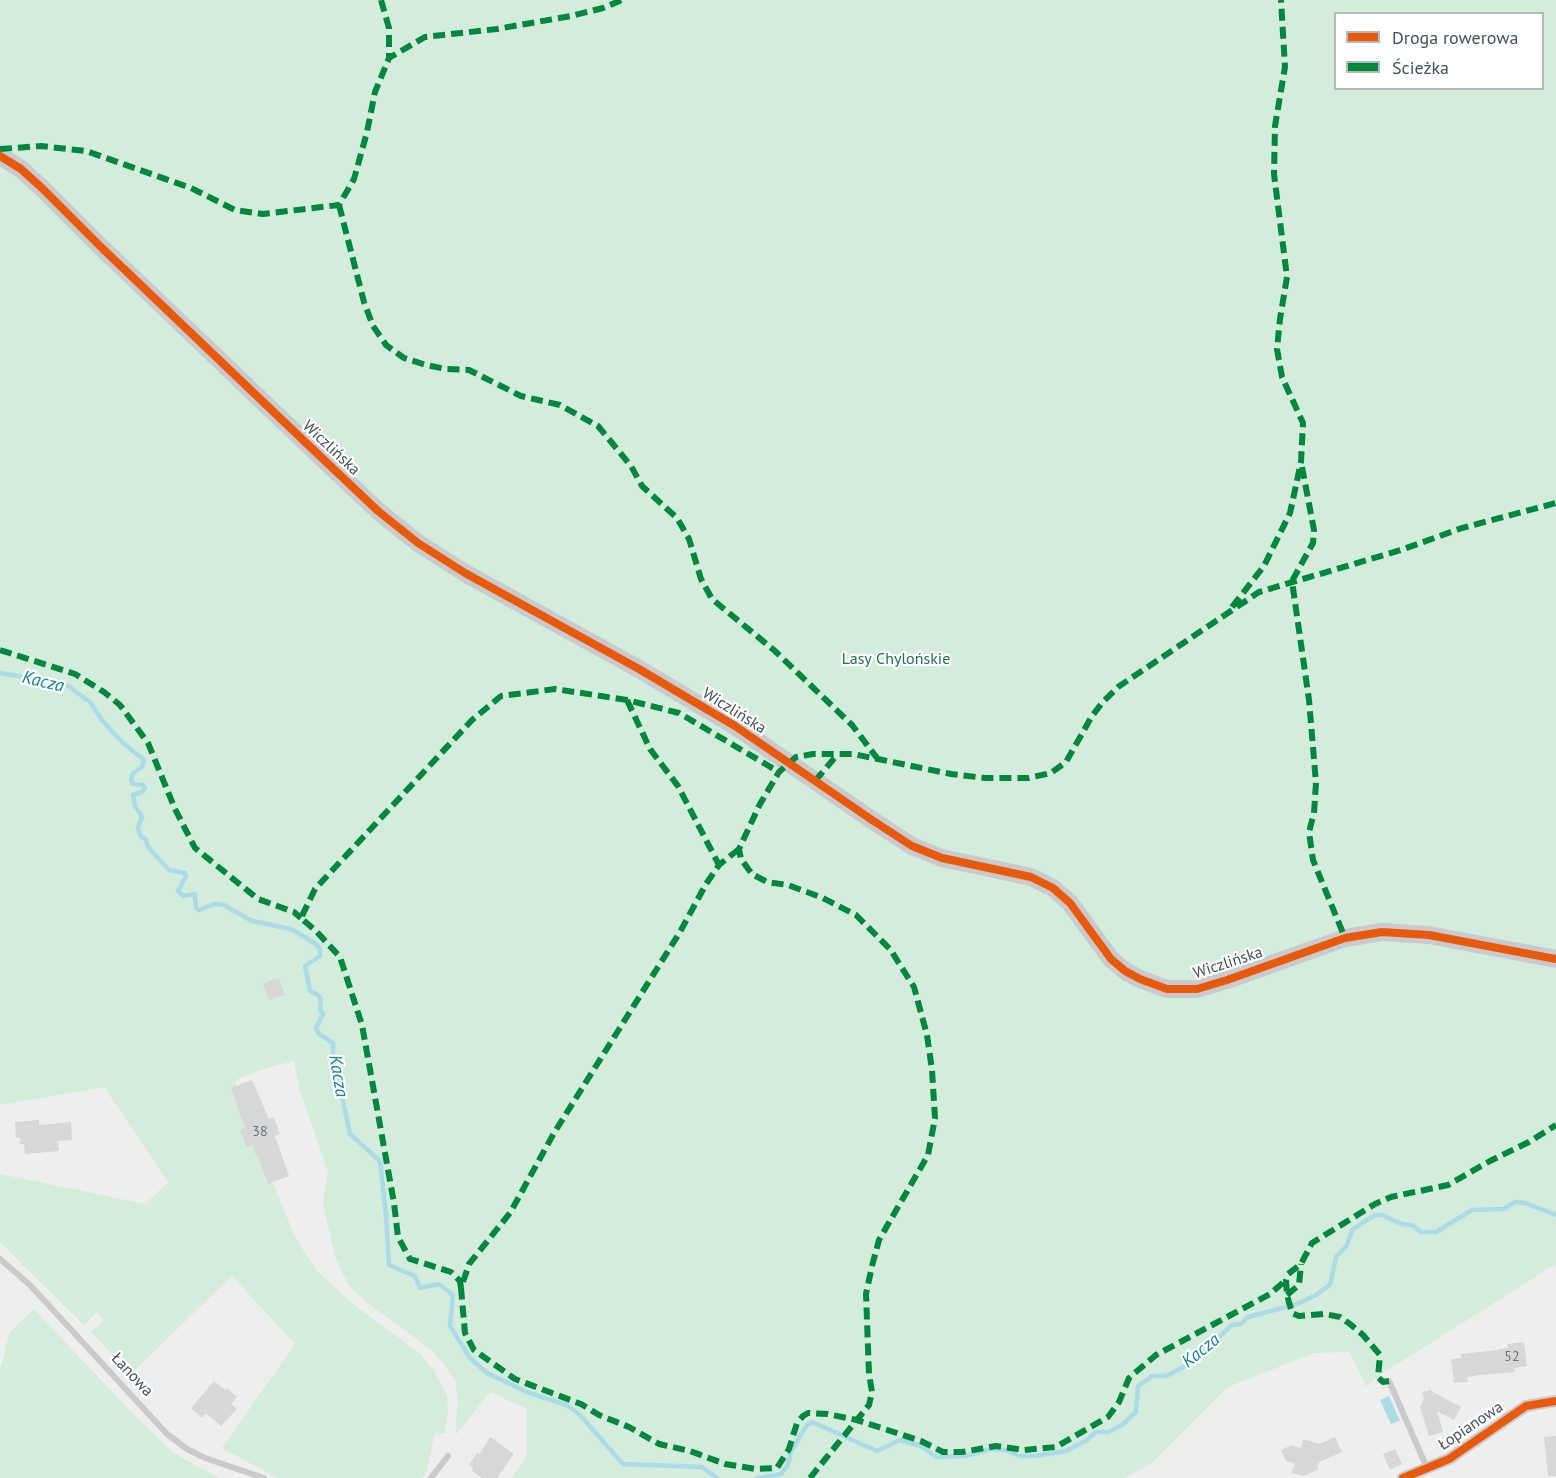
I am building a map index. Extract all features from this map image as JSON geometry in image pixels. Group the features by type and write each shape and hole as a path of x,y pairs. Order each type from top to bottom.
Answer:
{"street":[{"name":"Wiczlińska","path":"0,156 21,169 43,189 311,448 378,511 418,543 487,586 639,669 735,726 912,846 942,858 1031,877 1053,888 1070,903 1111,958 1140,980 1167,989 1197,989 1345,938 1382,932 1429,935 1556,959"},
{"name":"Łopianowa","path":"1403,1478 1449,1458 1526,1406 1556,1401"}],"lane":[{"name":"Łanowa","path":"0,1259 30,1285 167,1434 187,1449 205,1458 264,1478"},
{"path":"1389,1381 1427,1468"},
{"path":"431,1478 448,1456"}],"green space":[{"name":"Lasy Chylońskie","path":"0,0 1556,0 1556,1264 1366,1386 1349,1352 1314,1353 1228,1387 1152,1463 1125,1478 511,1478 526,1457 527,1409 490,1392 455,1436 458,1400 455,1380 433,1351 362,1299 348,1284 336,1260 323,1205 328,1172 299,1088 294,1061 236,1080 245,1128 240,1131 246,1146 252,1145 255,1153 259,1150 296,1239 317,1271 353,1304 421,1354 434,1371 447,1396 448,1410 445,1434 435,1432 427,1471 422,1478 277,1478 222,1448 295,1344 232,1276 131,1374 91,1332 104,1320 97,1312 84,1325 0,1242 0,1174 145,1204 168,1182 104,1087 0,1105"},
{"path":"34,1309 135,1416 175,1454 219,1478 0,1478 0,1372 9,1333"}],"water":[{"path":"1389,1396 1400,1421 1391,1424 1380,1400"}],"building":[{"path":"279,978 285,995 269,1000 263,983"},
{"path":"252,1080 269,1119 274,1117 280,1134 275,1136 289,1176 268,1184 257,1153 255,1154 252,1145 246,1147 240,1130 245,1128 231,1088"},
{"path":"39,1120 39,1125 71,1122 72,1140 58,1141 59,1151 25,1154 24,1144 20,1144 20,1138 16,1138 15,1122"},
{"path":"1524,1342 1527,1366 1514,1368 1515,1372 1467,1377 1468,1382 1454,1383 1451,1359 1461,1358 1461,1354 1498,1350 1508,1348 1508,1344"},
{"path":"214,1381 237,1397 231,1404 237,1409 221,1426 206,1413 202,1418 191,1408"},
{"path":"1430,1388 1431,1391 1461,1407 1454,1420 1437,1411 1443,1432 1429,1436 1420,1407 1424,1399 1422,1392 1429,1391"},
{"path":"1556,1436 1556,1476 1548,1476 1544,1437"},
{"path":"490,1437 514,1454 497,1478 482,1478 472,1471 473,1468 469,1465 477,1453 480,1454"},
{"path":"1335,1437 1342,1452 1319,1462 1317,1470 1304,1476 1291,1473 1295,1464 1286,1461 1281,1450 1292,1445 1301,1448 1303,1439 1319,1444"},
{"path":"1395,1449 1402,1464 1390,1470 1383,1454"}],"waterway":[{"name":"Kacza","path":"0,673 64,683 90,702 101,719 122,742 144,760 142,767 133,773 131,781 145,788 142,792 133,795 135,806 142,817 138,828 140,835 169,870 185,873 186,876 178,891 183,896 195,894 196,908 199,910 215,904 224,905 252,921 291,929 316,944 320,949 320,956 305,966 310,991 321,999 320,1009 323,1014 316,1028 319,1034 333,1043 333,1065 337,1073 350,1134 380,1161 389,1265 415,1276 420,1288 439,1284 453,1295 450,1326 470,1358 487,1373 527,1392 566,1405 578,1413 623,1464 702,1467 717,1478"},
{"name":"Kacza","path":"757,1478 781,1474 788,1465 791,1451 807,1425 812,1422 877,1451 900,1440 921,1446 936,1457 966,1456 990,1449 1005,1450 1020,1456 1066,1451 1087,1440 1096,1432 1108,1432 1122,1425 1136,1412 1138,1386 1152,1376 1166,1376 1191,1363 1232,1325 1241,1324 1248,1317 1297,1304 1330,1285 1336,1257 1346,1247 1353,1229 1376,1215 1412,1225 1421,1232 1436,1232 1472,1210 1504,1209 1515,1202 1525,1203 1556,1215"}],"marked path":[{"path":"381,0 389,28 389,58"},
{"path":"0,149 41,146 86,151 191,188 235,210 263,214 339,205 354,179 375,92 389,58 425,37 497,29 571,16 603,8 622,0"},
{"path":"1232,607 1264,566 1290,513 1301,462 1303,423 1282,377 1277,349 1287,277 1274,174 1275,126 1285,67 1281,0"},
{"path":"339,205 364,302 373,326 386,345 404,358 426,365 469,370 521,396 560,405 598,426 631,466 642,486 677,518 689,539 701,579 712,599 775,651 852,725 877,758"},
{"path":"1302,467 1314,530 1313,543 1292,581 1309,700 1316,783 1314,813 1309,832 1313,860 1345,938"},
{"path":"810,1478 869,1405 872,1392 869,1374 866,1294 872,1266 879,1240 928,1155 935,1118 927,1035 914,987 890,949 856,915 823,898 788,885 767,882 752,874 741,859 739,849 760,804 779,772 796,757 813,754 853,754 951,774 985,778 1028,778 1051,773 1066,762 1092,716 1118,687 1259,592 1401,550 1462,528 1556,503"},
{"path":"0,650 75,674 120,705 148,743 175,809 195,848 258,899 294,912 301,918"},
{"path":"461,1288 460,1281 451,1272 410,1259 398,1237 362,1025 340,957 301,918 315,889 472,720 501,696 555,689 627,700 679,713 779,772"},
{"path":"627,700 650,749 678,786 719,865"},
{"path":"815,781 837,755"},
{"path":"739,849 719,865 706,884 680,932 554,1133 510,1213 469,1264 461,1288 465,1333 474,1350 515,1379 581,1404 659,1444 690,1451 725,1464 756,1469 777,1468 789,1449 797,1423 808,1413 857,1420 921,1441 943,1452 962,1452 996,1446 1024,1450 1056,1447 1108,1417 1119,1402 1129,1378 1156,1355 1270,1294 1286,1280"},
{"path":"1389,1381 1383,1382 1378,1377 1380,1355 1350,1324 1340,1317 1324,1314 1299,1316 1292,1313 1287,1295 1288,1274 1301,1264 1312,1243 1375,1204 1391,1197 1448,1185 1556,1125"},
{"path":"1287,1295 1299,1285 1301,1264"}],"cycle path":[{"path":"0,156 21,169 43,189 378,511 418,543 465,573 639,669 735,726 912,846 942,858 1031,877 1053,888 1070,903 1111,959 1125,971 1140,979 1167,989 1197,989 1345,938 1382,932 1429,935 1556,959"},
{"path":"1403,1478 1449,1459 1526,1406 1556,1401"}]}
